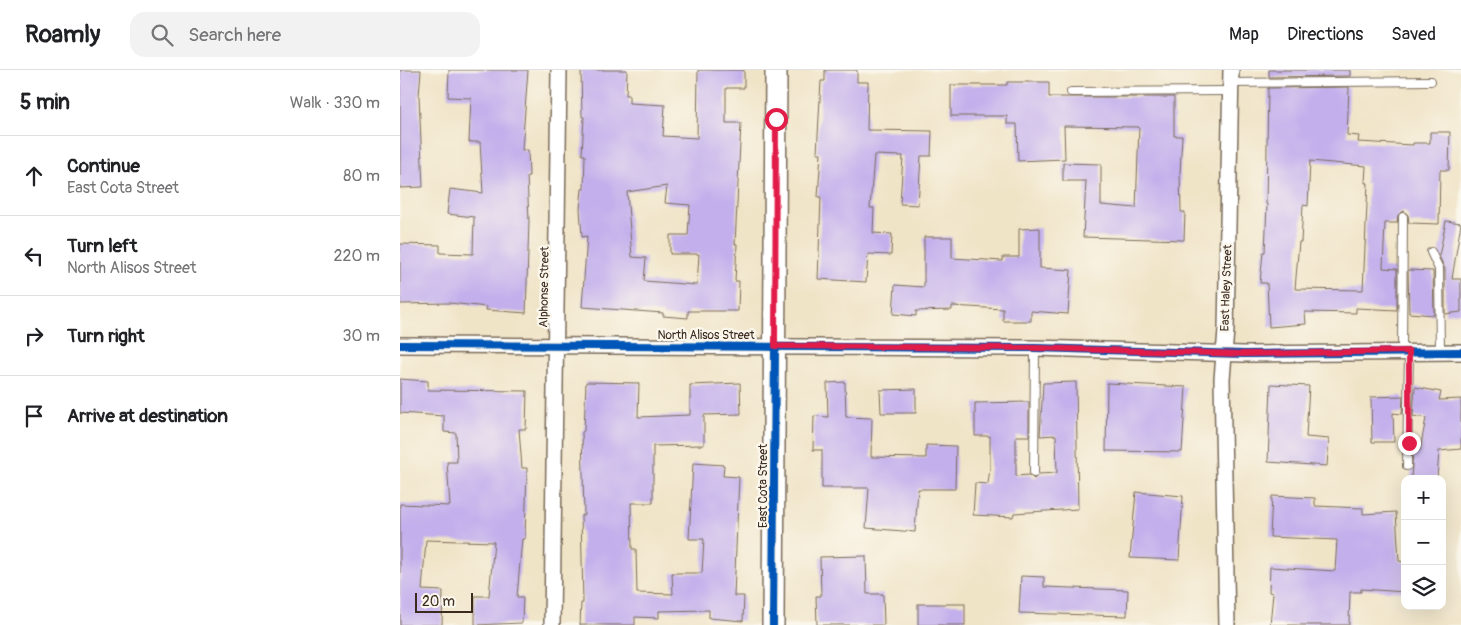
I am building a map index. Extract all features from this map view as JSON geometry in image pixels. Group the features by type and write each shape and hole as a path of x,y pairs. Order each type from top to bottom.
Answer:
{"street":[{"name":"Alphonse Street","path":"552,625 559,70"},
{"name":"East Cota Street","path":"773,625 776,70"},
{"name":"East Haley Street","path":"1228,625 1222,379 1231,81"},
{"name":"North Alisos Street","path":"400,345 1035,348 1244,354 1406,351 1461,352"}],"lane":[{"path":"1071,92 1231,81 1431,81"},
{"path":"1403,217 1407,466"},
{"path":"1431,252 1439,269 1440,351"},
{"path":"1034,473 1035,348"}],"building":[{"path":"400,70 421,70 419,96 423,187 400,188"},
{"path":"449,70 528,70 522,150 528,150 529,176 527,176 529,221 526,313 486,310 487,307 449,303 400,304 400,244 440,245 440,253 473,254 474,217 447,214 450,189 483,193 480,142 469,142 471,98 448,97"},
{"path":"581,70 627,70 626,95 629,95 629,103 665,105 663,136 697,138 698,70 744,70 744,88 726,88 726,123 741,123 735,244 737,244 735,281 739,281 738,311 688,311 688,318 663,316 663,313 582,307 587,236 582,237 580,209 582,189 584,189 585,155 582,155 584,117 582,117","holes":["667,186 665,203 690,205 688,235 670,235 670,254 699,254 697,285 644,281 646,258 632,257 627,192"]},
{"path":"825,70 857,70 857,82 868,82 867,130 932,131 931,156 921,156 918,205 900,204 903,156 874,155 870,208 874,208 873,233 892,234 891,255 868,254 866,282 818,279 821,197 818,197 821,153 817,153 821,81 825,81"},
{"path":"1269,70 1350,70 1350,76 1269,77"},
{"path":"1007,82 1049,82 1049,97 1174,97 1174,136 1182,136 1180,173 1181,212 1185,212 1184,240 1083,237 1086,181 1063,181 1063,163 1101,164 1101,205 1136,208 1139,127 1064,126 1065,159 1018,161 1017,124 1007,124 1007,116 951,116 951,85 1007,85"},
{"path":"1349,87 1347,135 1359,136 1358,142 1413,145 1413,143 1430,143 1430,132 1450,132 1449,170 1440,170 1439,224 1409,223 1408,215 1404,211 1398,215 1397,223 1385,223 1383,268 1397,269 1397,310 1356,308 1356,313 1305,312 1306,324 1269,327 1267,283 1260,283 1263,252 1265,252 1267,204 1268,88","holes":["1310,161 1366,166 1365,183 1368,183 1363,290 1295,289 1299,242 1301,242 1303,205 1308,206"]},
{"path":"1446,221 1461,223 1452,279 1461,279 1461,312 1445,314 1445,269 1439,256"},
{"path":"1040,228 1040,268 1071,270 1068,314 1031,311 1031,321 1003,321 1003,309 952,306 952,310 916,311 916,316 893,314 895,285 924,287 924,237 952,237 952,258 1003,261 1003,257 1019,257 1019,229"},
{"path":"1408,270 1433,271 1434,315 1409,313"},
{"path":"400,379 428,381 428,390 527,391 526,429 519,429 522,468 527,468 525,539 522,539 517,597 523,597 522,623 475,625 475,596 489,596 494,542 426,540 422,590 443,591 442,625 400,625 400,504 450,506 447,462 457,462 456,433 444,432 444,416 400,413"},
{"path":"586,382 639,383 638,417 690,415 690,385 740,383 741,414 704,415 704,445 653,446 653,503 631,503 632,549 636,549 637,593 673,594 672,573 702,573 704,539 689,539 693,463 724,465 723,476 739,477 734,596 744,596 743,621 709,618 709,610 659,611 659,618 635,617 635,625 580,625 581,603 583,603 581,515 584,515 582,432 584,431"},
{"path":"845,382 846,417 872,418 871,457 926,458 926,445 956,446 955,489 918,489 915,532 866,528 869,488 822,488 822,450 813,450 814,416 828,417 827,383"},
{"path":"1076,382 1078,509 1014,513 1013,517 973,515 975,483 988,484 990,468 990,436 975,436 975,403 1029,402 1029,436 1016,436 1016,476 1029,475 1034,479 1039,474 1057,473 1056,435 1040,436 1043,383"},
{"path":"1107,383 1186,387 1182,452 1106,451"},
{"path":"1271,384 1309,386 1306,437 1329,439 1327,466 1268,462"},
{"path":"1415,387 1441,392 1439,400 1461,399 1461,449 1439,451 1437,475 1411,475 1413,450 1420,450 1426,418 1413,416"},
{"path":"916,389 916,413 881,413 880,390"},
{"path":"1403,396 1402,414 1393,413 1394,442 1372,442 1371,397"},
{"path":"1136,492 1183,496 1179,560 1130,558"},
{"path":"1272,496 1315,498 1315,506 1363,508 1363,514 1396,512 1399,561 1401,561 1401,592 1361,589 1361,592 1350,592 1349,625 1270,625 1273,593 1269,592 1270,567 1335,571 1337,540 1270,537"},
{"path":"866,556 867,594 883,594 884,625 817,625 816,596 821,596 820,557"},
{"path":"1021,576 1044,577 1044,587 1128,590 1127,616 1019,613"},
{"path":"918,604 965,604 965,625 918,625"}],"cycle path":[{"path":"400,345 1035,348 1244,354 1461,352"},
{"path":"773,625 775,346"}],"route":[{"path":"776,119 775,346 1035,348 1244,354 1409,351 1409,443"}]}
